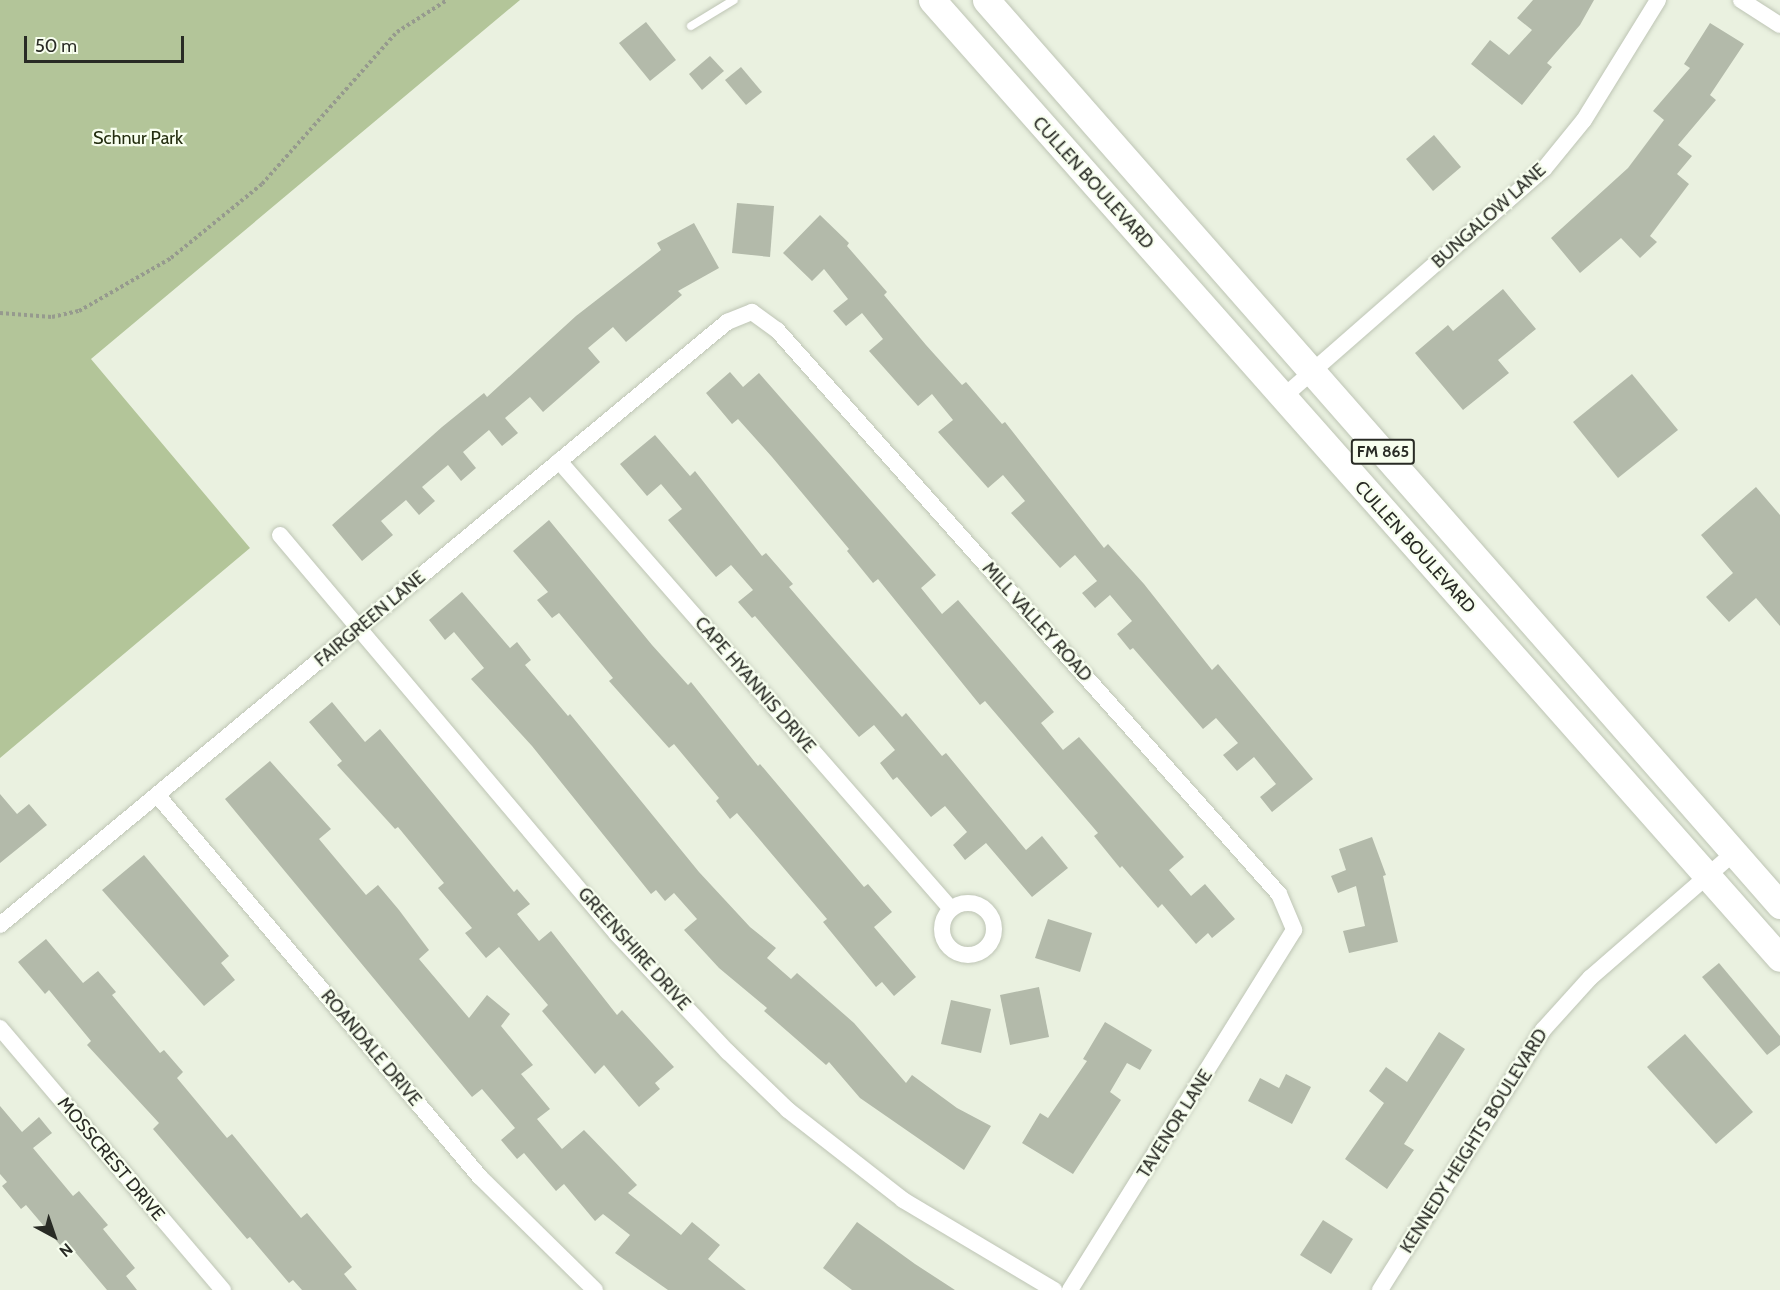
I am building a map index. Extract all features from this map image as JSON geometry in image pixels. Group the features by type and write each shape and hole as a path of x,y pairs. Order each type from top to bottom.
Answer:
{"main road":[{"name":"CULLEN BOULEVARD","path":"932,0 1780,958"},
{"name":"CULLEN BOULEVARD","path":"986,0 1532,626 1780,904"},
{"path":"1010,89 1041,62"},
{"path":"1504,648 1532,626"}],"street":[{"name":"BUNGALOW LANE","path":"1282,398 1544,169 1584,120 1658,0"},
{"path":"1741,0 1780,25"},
{"name":"MILL VALLEY ROAD","path":"742,316 752,312 777,330 1279,894 1294,930 1278,957"},
{"name":"FAIRGREEN LANE","path":"0,925 727,322 742,316"},
{"name":"CAPE HYANNIS DRIVE","path":"559,461 951,909"},
{"name":"GREENSHIRE DRIVE","path":"280,535 617,934 788,1110 903,1200 1054,1290"},
{"name":"ROANDALE DRIVE","path":"158,796 480,1177 595,1290"},
{"name":"KENNEDY HEIGHTS BOULEVARD","path":"1380,1290 1543,1030 1590,978 1735,852"},
{"name":"TAVENOR LANE","path":"1070,1290 1278,957"},
{"name":"MOSSCREST DRIVE","path":"0,1028 223,1290"}],"lane":[{"path":"691,26 734,0"}],"path":[{"path":"0,313 52,317 79,312 171,258 225,218 262,183 397,32 447,0"}],"green space":[{"name":"Schnur Park","path":"0,0 520,0 91,359 250,548 0,758"}],"building":[{"path":"1533,0 1594,0 1580,25 1547,63 1552,67 1522,105 1471,64 1490,40 1509,55 1532,30 1517,18"},
{"path":"646,22 676,60 650,81 619,43"},
{"path":"1710,23 1744,44 1710,95 1716,100 1678,145 1692,156 1677,174 1689,184 1650,236 1657,242 1640,258 1621,238 1580,273 1551,238 1628,168 1664,120 1653,111 1690,68 1684,64"},
{"path":"710,56 724,71 702,90 689,74"},
{"path":"741,67 762,92 746,105 725,80"},
{"path":"1434,135 1461,167 1433,191 1406,159"},
{"path":"737,203 774,206 770,257 732,253"},
{"path":"820,215 849,243 847,246 887,292 884,295 926,345 962,385 966,382 1002,424 1005,422 1104,548 1108,544 1144,584 1212,670 1218,664 1313,779 1272,812 1260,797 1276,784 1254,757 1237,771 1223,755 1238,743 1216,718 1203,729 1133,648 1130,650 1117,634 1132,621 1110,595 1095,608 1082,593 1097,581 1075,555 1060,568 1011,513 1025,501 1003,475 988,488 938,432 953,420 932,394 918,406 869,351 883,339 862,313 846,326 833,311 848,299 824,269 812,281 783,253"},
{"path":"694,223 719,268 678,291 682,295 626,342 613,327 588,348 600,362 543,412 530,397 505,418 518,433 502,446 489,430 463,452 476,468 461,481 448,465 422,487 435,501 419,515 406,500 381,521 393,535 362,561 332,525 442,427 484,393 487,397 576,316 661,250 657,243"},
{"path":"1503,289 1536,329 1498,360 1509,373 1463,410 1415,353 1448,325 1453,331"},
{"path":"730,372 743,387 759,373 936,575 921,588 942,614 958,600 1054,712 1041,723 1063,750 1079,737 1184,857 1169,870 1191,896 1205,884 1235,919 1212,938 1208,933 1196,944 1162,904 1158,908 1122,866 1120,868 1094,836 1098,833 985,701 980,705 878,579 873,583 847,551 849,549 772,457 738,419 732,424 706,393"},
{"path":"1632,374 1678,430 1618,478 1573,422"},
{"path":"655,435 690,476 695,471 762,556 766,553 793,584 789,587 832,637 902,717 906,713 942,756 946,753 1026,850 1042,836 1068,868 1032,897 986,843 965,860 953,845 967,832 945,806 931,817 897,777 893,780 880,763 895,750 874,725 859,737 755,616 752,618 738,602 753,590 731,565 716,577 668,520 682,509 661,484 647,496 620,464"},
{"path":"1756,487 1780,515 1780,626 1756,598 1729,622 1706,597 1733,573 1701,535"},
{"path":"549,520 652,645 688,685 691,682 758,766 760,764 864,887 868,884 892,912 874,927 916,977 894,996 882,982 876,987 823,922 827,919 737,813 730,819 716,801 719,798 674,744 669,748 609,681 613,678 559,613 552,618 537,600 548,592 513,551"},
{"path":"462,592 510,648 517,642 531,660 525,665 568,716 570,714 699,872 750,927 776,948 767,958 791,979 797,973 854,1023 906,1083 912,1075 957,1108 991,1126 964,1170 860,1098 829,1062 826,1065 764,1011 767,1008 719,968 684,930 697,919 674,893 665,901 656,890 651,894 532,746 471,679 484,668 454,632 445,640 429,620"},
{"path":"332,702 365,742 380,729 514,892 517,889 530,904 517,914 539,941 551,931 617,1015 622,1010 674,1067 655,1083 660,1089 639,1107 604,1065 595,1074 542,1011 548,1005 499,947 486,958 465,933 472,928 438,888 444,883 398,827 395,829 337,765 342,761 309,722"},
{"path":"270,761 331,829 319,839 366,895 378,885 399,910 429,950 419,959 469,1018 487,995 510,1014 501,1026 533,1065 521,1074 550,1109 537,1119 562,1149 584,1130 637,1185 628,1193 681,1235 692,1222 720,1245 708,1259 746,1290 668,1290 615,1253 630,1235 603,1214 595,1221 564,1184 556,1191 524,1153 517,1159 501,1140 515,1128 482,1089 472,1097 225,799"},
{"path":"0,794 17,814 29,804 47,825 0,863"},
{"path":"1372,837 1386,875 1383,876 1398,942 1349,953 1343,931 1365,926 1356,886 1338,893 1331,876 1346,870 1339,849"},
{"path":"144,855 229,956 221,963 235,980 204,1006 102,890"},
{"path":"1048,919 1092,933 1080,972 1035,958"},
{"path":"46,939 83,983 98,971 116,992 112,995 160,1053 164,1050 183,1072 177,1078 227,1138 232,1134 301,1218 307,1213 352,1267 344,1274 357,1290 302,1290 293,1280 289,1283 250,1237 247,1239 153,1129 159,1123 87,1045 91,1041 49,990 45,994 18,962"},
{"path":"1719,963 1780,1036 1780,1045 1767,1055 1702,977"},
{"path":"1039,987 1049,1037 1010,1045 1000,995"},
{"path":"951,1000 991,1009 981,1053 941,1044"},
{"path":"1105,1022 1152,1050 1140,1070 1127,1063 1110,1092 1121,1100 1073,1174 1022,1143 1040,1113 1048,1118 1087,1061 1083,1059"},
{"path":"1439,1032 1465,1049 1404,1144 1414,1150 1387,1189 1345,1159 1384,1103 1369,1091 1386,1067 1407,1082"},
{"path":"1685,1034 1753,1112 1716,1144 1647,1067"},
{"path":"1286,1074 1311,1087 1292,1124 1248,1101 1260,1078 1279,1088"},
{"path":"0,1106 22,1132 39,1117 52,1133 33,1148 73,1196 79,1191 108,1225 103,1229 135,1268 126,1276 137,1290 107,1290 65,1240 60,1245 26,1205 21,1209 2,1186 7,1182 0,1174"},
{"path":"1323,1220 1353,1239 1331,1274 1300,1255"},
{"path":"857,1222 955,1290 852,1290 823,1268"}]}
